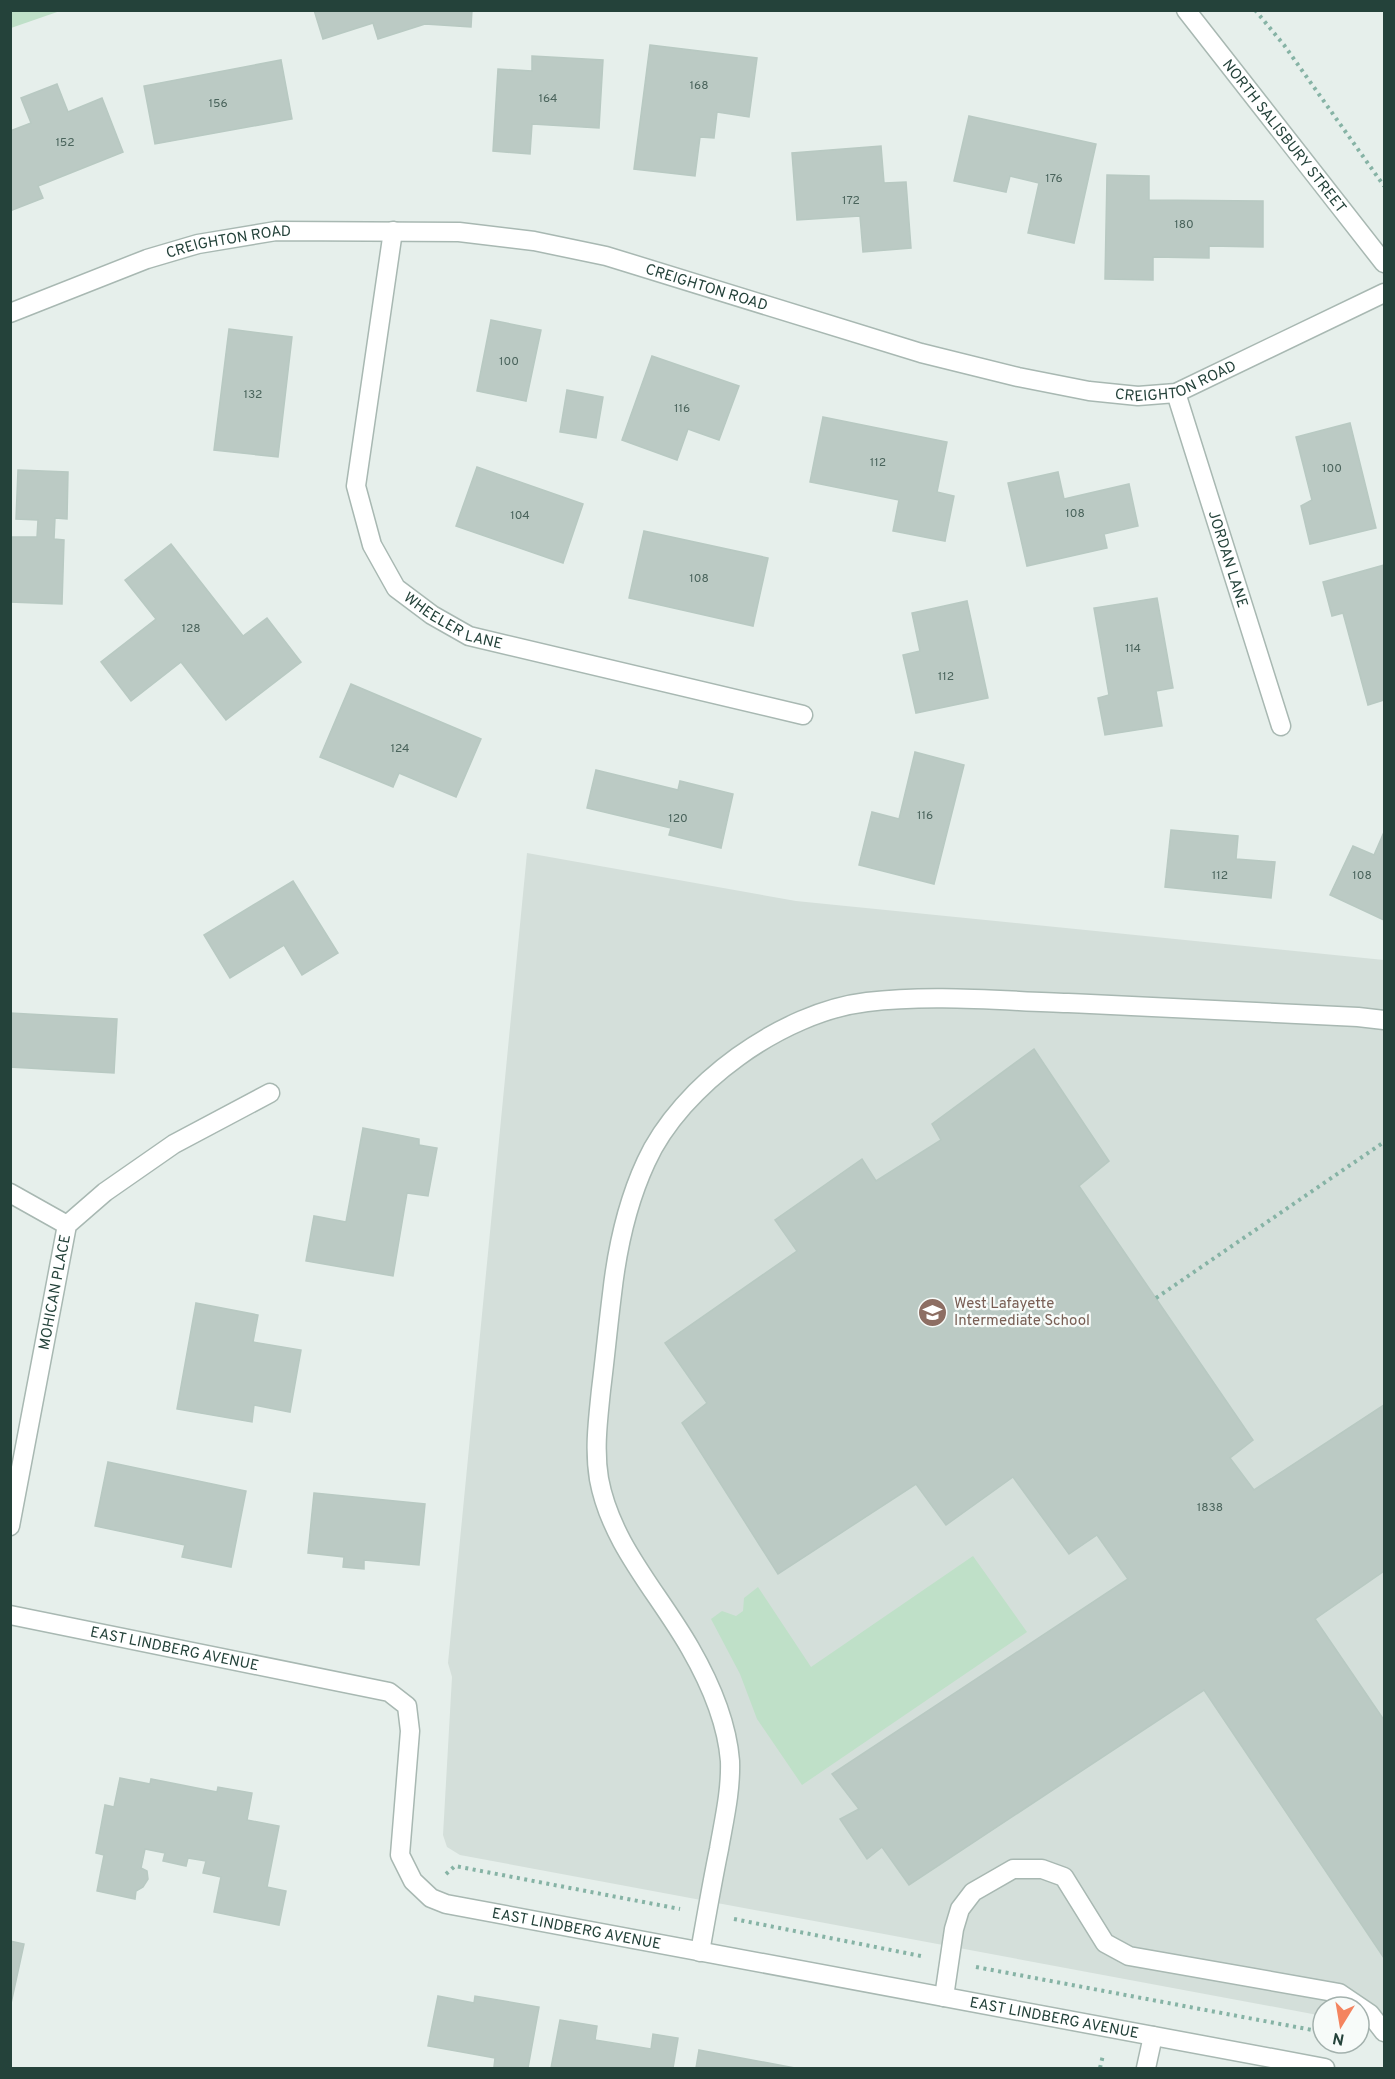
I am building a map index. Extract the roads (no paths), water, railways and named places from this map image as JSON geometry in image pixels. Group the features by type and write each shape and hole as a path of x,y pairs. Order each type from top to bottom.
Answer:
{"street":[{"name":"NORTH SALISBURY STREET","path":"1186,10 1384,263"},
{"name":"CREIGHTON ROAD","path":"10,313 147,259 198,243 276,231 459,232 544,243 606,256 921,352 1018,377 1099,392 1138,396 1176,393 1384,293"},
{"name":"WHEELER LANE","path":"393,231 356,486 372,545 396,588 432,615 469,636 803,715"},
{"name":"JORDAN LANE","path":"1176,393 1281,726"},
{"path":"700,1952 729,1790 729,1756 722,1723 708,1685 690,1647 620,1541 599,1480 596,1444 619,1243 646,1160 669,1122 726,1066 756,1044 789,1025 828,1010 864,1002 981,1000 1384,1020"},
{"name":"MOHICAN PLACE","path":"10,1526 66,1225 105,1192 174,1144 270,1093"},
{"path":"10,1193 66,1225"},
{"name":"EAST LINDBERG AVENUE","path":"10,1615 389,1692 407,1706 410,1731 399,1855 413,1881 431,1898 446,1904 1325,2068"},
{"path":"944,1997 954,1929 960,1909 973,1892 1013,1869 1042,1869 1064,1877 1105,1943 1130,1956 1339,1993 1370,2014 1384,2032"},
{"path":"1146,2068 1153,2036"}],"place":[{"name":"West Lafayette Intermediate School","path":"933,1312"}]}
